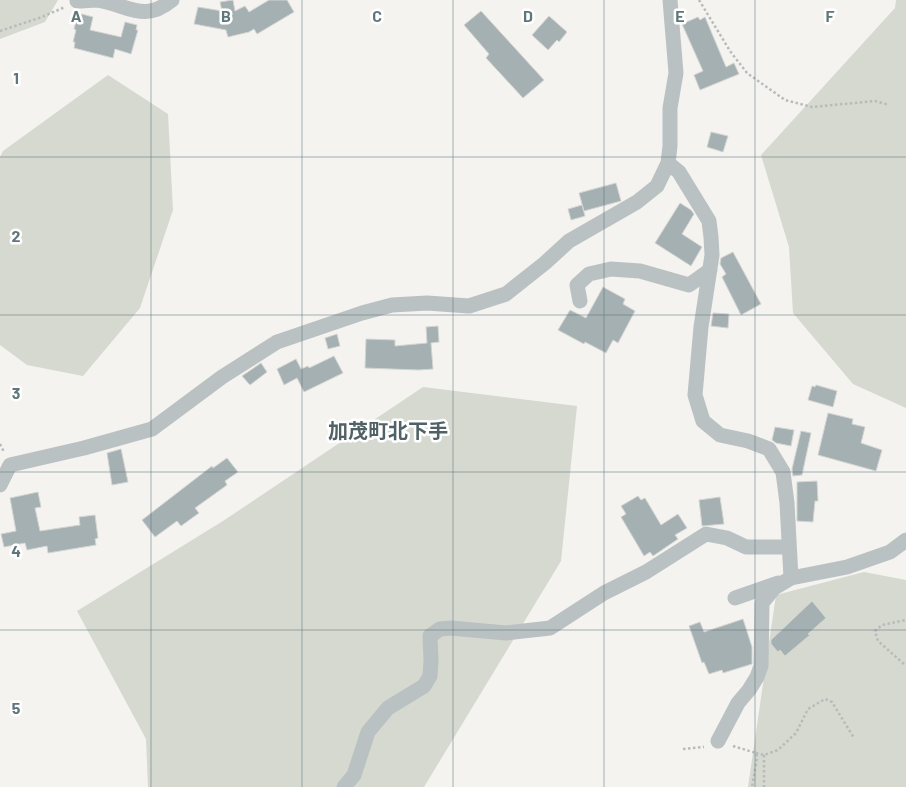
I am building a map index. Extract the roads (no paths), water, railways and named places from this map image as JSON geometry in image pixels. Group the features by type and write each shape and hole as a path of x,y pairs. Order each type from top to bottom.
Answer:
{"street":[{"path":"77,1 97,0 135,11 157,11 172,0"},
{"path":"0,485 10,465 84,448 152,429 222,377 276,342 392,305 427,303 469,306 506,294 569,241 637,202 657,186 668,163 670,108 676,73 670,0"},
{"path":"668,163 679,172 710,221 712,255 701,327 694,395 703,421 720,435 748,441 769,449 783,472 787,503 791,578"},
{"path":"580,301 577,285 589,274 611,270 640,272 689,285 710,270"},
{"path":"344,787 354,775 368,732 388,708 424,686 430,676 430,636 440,629 451,628 506,633 550,628 604,593 646,572 706,534 727,538 746,547 789,548"},
{"path":"735,598 791,578 847,567 890,552 906,540"},
{"path":"718,741 738,703 758,677 761,666 762,603 774,588 791,578"}],"district":[{"name":"加茂町北下手","path":"388,431"}]}
